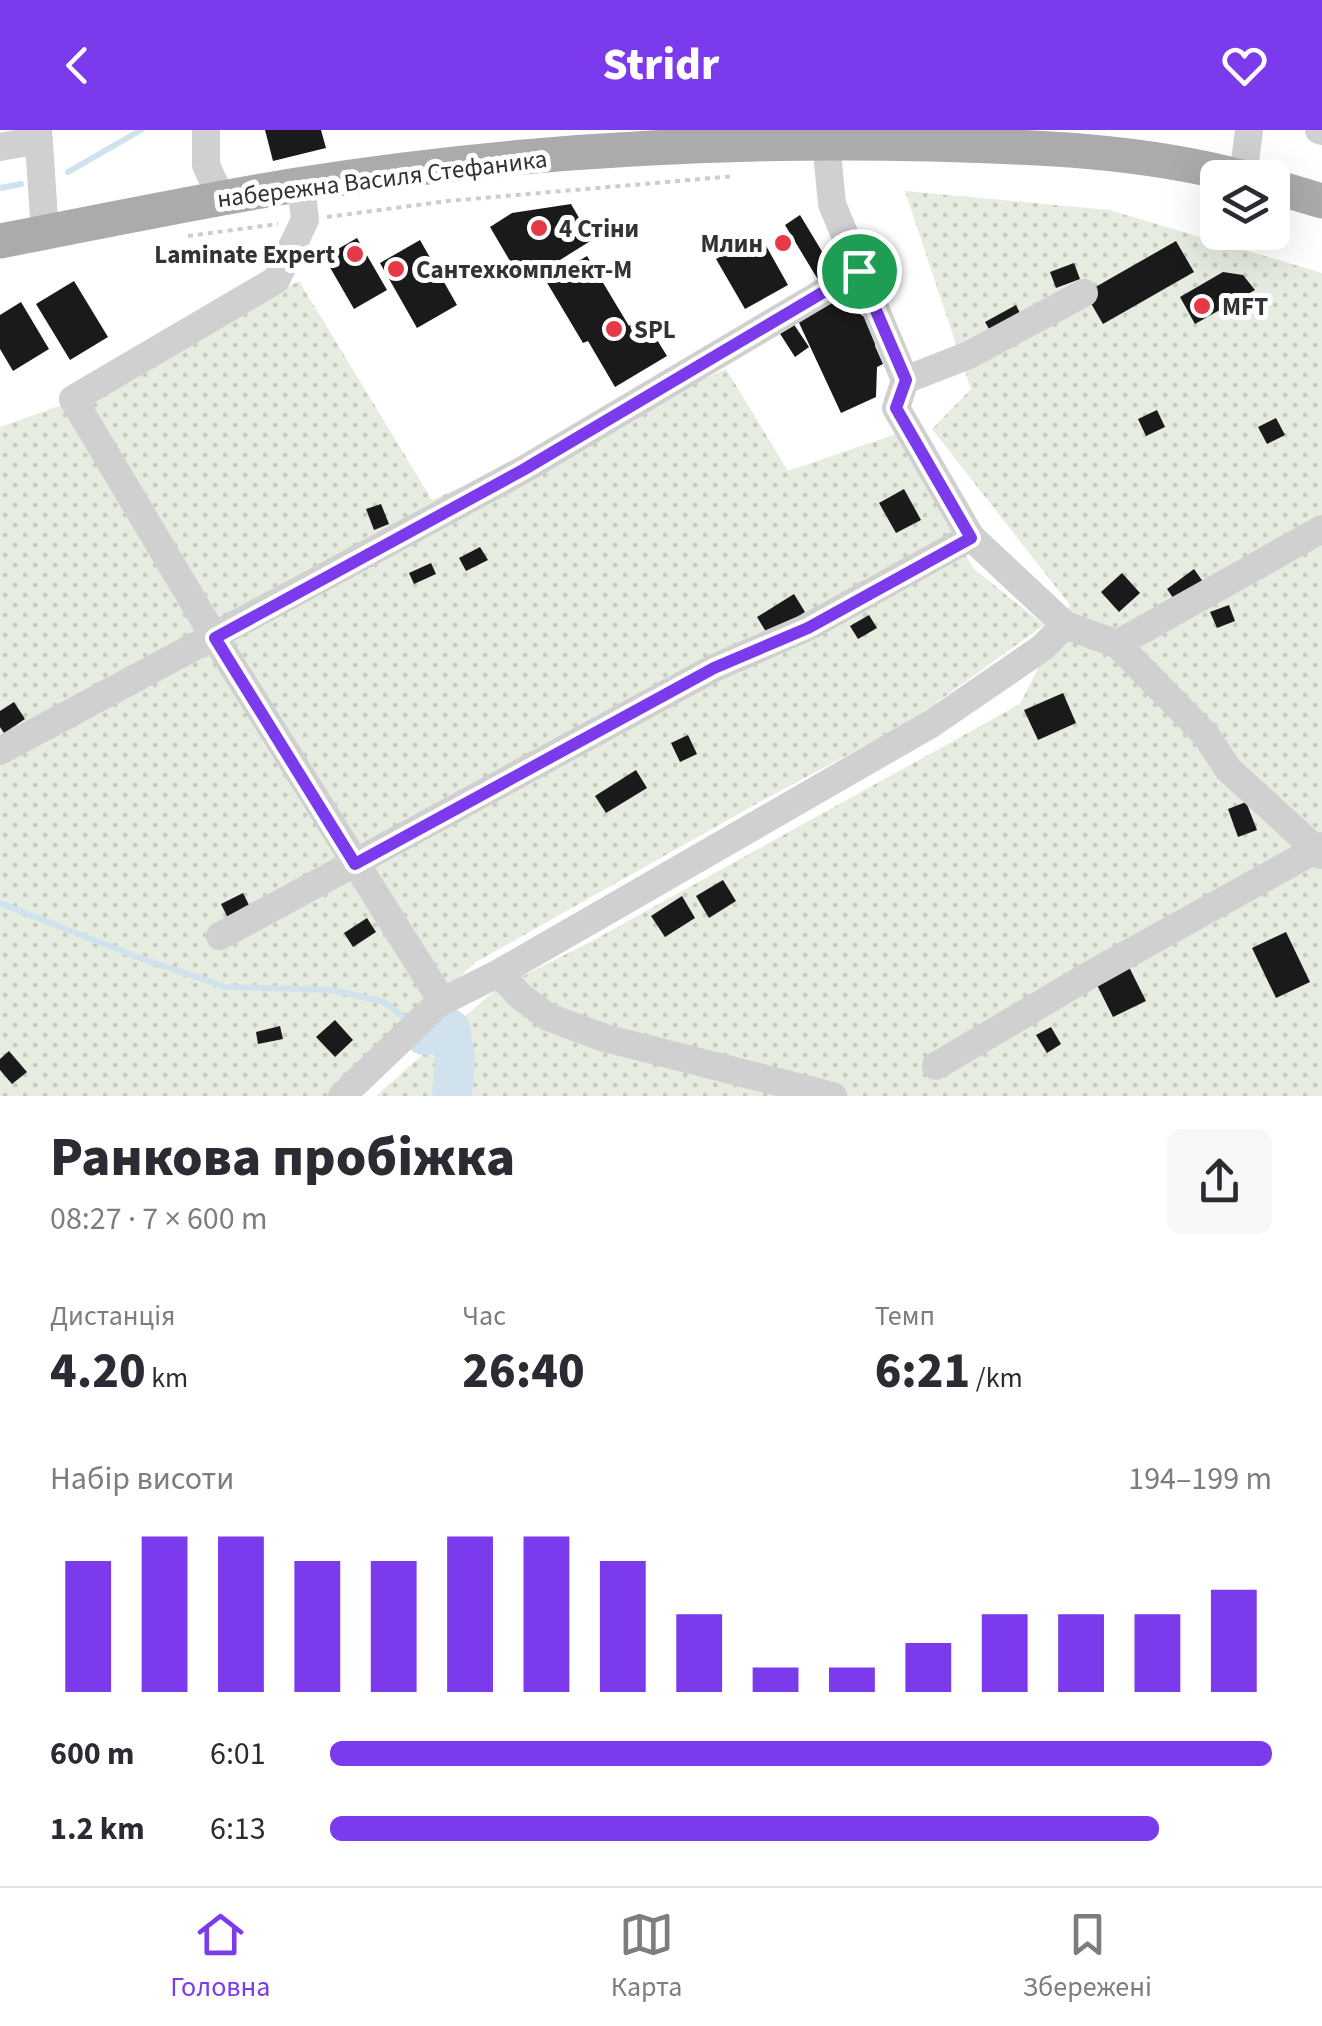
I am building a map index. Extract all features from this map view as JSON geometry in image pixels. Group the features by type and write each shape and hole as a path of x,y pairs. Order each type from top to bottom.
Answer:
{"main road":[{"name":"набережна Василя Стефаника","path":"0,241 301,184 603,151 826,142 1070,148 1200,167"},
{"path":"1290,191 1322,201"}],"street":[{"path":"206,130 206,165 221,198"},
{"path":"1246,160 1249,130"},
{"path":"0,147 38,135 45,232"},
{"path":"826,142 832,204 906,380 896,408 971,538 1065,625 1117,644 1204,734 1228,769 1321,850 1088,976 936,1066"},
{"path":"301,184 305,220 276,280 73,399 215,638 442,1001"},
{"path":"0,752 523,470 859,271"},
{"path":"906,380 969,355 1084,293"},
{"path":"1117,644 1322,528"},
{"path":"220,936 714,668 808,628 971,538"},
{"path":"342,1096 442,1001 499,973 931,724 1042,648 1065,625"},
{"path":"499,973 520,996 548,1016 605,1038 833,1096"}],"path":[{"path":"175,238 448,201 734,176"}],"shaded area":[{"path":"905,191 1109,210 1200,237 1200,250 1244,250 1322,273 1322,1096 376,1096 495,990 592,941 1020,704 1070,605 932,429 971,389"},
{"path":"299,281 432,500 726,369 788,471 896,434 974,569 1044,625 908,723 476,962 329,1096 0,1096 0,427 62,405"}],"building":[{"path":"265,130 321,130 326,148 273,161"},
{"path":"571,204 592,240 544,270 538,260 517,273 490,227 512,213"},
{"path":"800,215 835,273 820,283 785,225"},
{"path":"760,235 788,285 745,309 716,259"},
{"path":"357,238 387,290 354,309 324,257"},
{"path":"420,240 457,305 417,328 380,263"},
{"path":"1176,241 1194,272 1103,324 1085,293"},
{"path":"587,256 629,326 643,317 667,356 615,387 546,281"},
{"path":"1074,263 1080,279 1056,288 1050,272"},
{"path":"1223,272 1243,275 1255,290 1195,324 1180,297"},
{"path":"74,281 108,337 70,360 36,304"},
{"path":"847,287 860,314 876,325 875,346 883,364 877,367 876,397 841,413 794,312"},
{"path":"21,302 49,349 13,371 0,349 0,315"},
{"path":"1016,305 1022,317 992,334 985,322"},
{"path":"789,317 809,347 795,357 775,326"},
{"path":"1157,410 1165,427 1146,436 1138,419"},
{"path":"1276,418 1285,435 1267,444 1258,427"},
{"path":"904,489 921,520 896,533 879,503"},
{"path":"381,504 389,524 374,530 366,509"},
{"path":"480,547 488,560 466,571 459,558"},
{"path":"431,563 436,574 414,584 409,573"},
{"path":"1194,569 1206,586 1178,605 1167,589"},
{"path":"1122,573 1140,593 1119,612 1101,592"},
{"path":"794,594 805,612 768,635 757,617"},
{"path":"1229,605 1235,621 1217,628 1210,612"},
{"path":"869,615 877,628 858,639 850,626"},
{"path":"1063,693 1076,723 1038,740 1024,710"},
{"path":"14,702 25,719 4,733 0,711"},
{"path":"688,735 697,754 680,762 671,743"},
{"path":"636,770 647,788 606,813 595,796"},
{"path":"1246,802 1257,830 1238,837 1228,809"},
{"path":"723,880 736,901 709,918 696,896"},
{"path":"243,893 254,915 232,926 221,904"},
{"path":"682,896 695,918 665,937 651,916"},
{"path":"367,918 376,932 353,947 344,933"},
{"path":"1286,932 1310,982 1276,998 1252,948"},
{"path":"1129,967 1146,1001 1113,1017 1096,983"},
{"path":"335,1020 353,1040 335,1057 316,1037"},
{"path":"280,1026 283,1039 258,1044 256,1032"},
{"path":"1051,1027 1061,1044 1047,1053 1036,1035"},
{"path":"9,1051 27,1072 12,1084 0,1070 0,1059"}],"waterway":[{"path":"68,172 141,130"},
{"path":"0,188 21,184"},
{"path":"0,903 226,987 333,990 384,1002 405,1018"},
{"path":"424,1035 437,1021 450,1029 455,1060 452,1096"}],"place":[{"name":"4 Стіни","path":"539,228"},
{"name":"Млин","path":"783,243"},
{"name":"Laminate Expert","path":"355,254"},
{"name":"Сантехкомплект-М","path":"396,269"},
{"name":"MFT","path":"1202,306"},
{"name":"SPL","path":"614,329"}],"route":[{"path":"859,271 906,380 896,408 971,538 808,628 714,668 355,864 215,638 523,470 859,271"}]}
